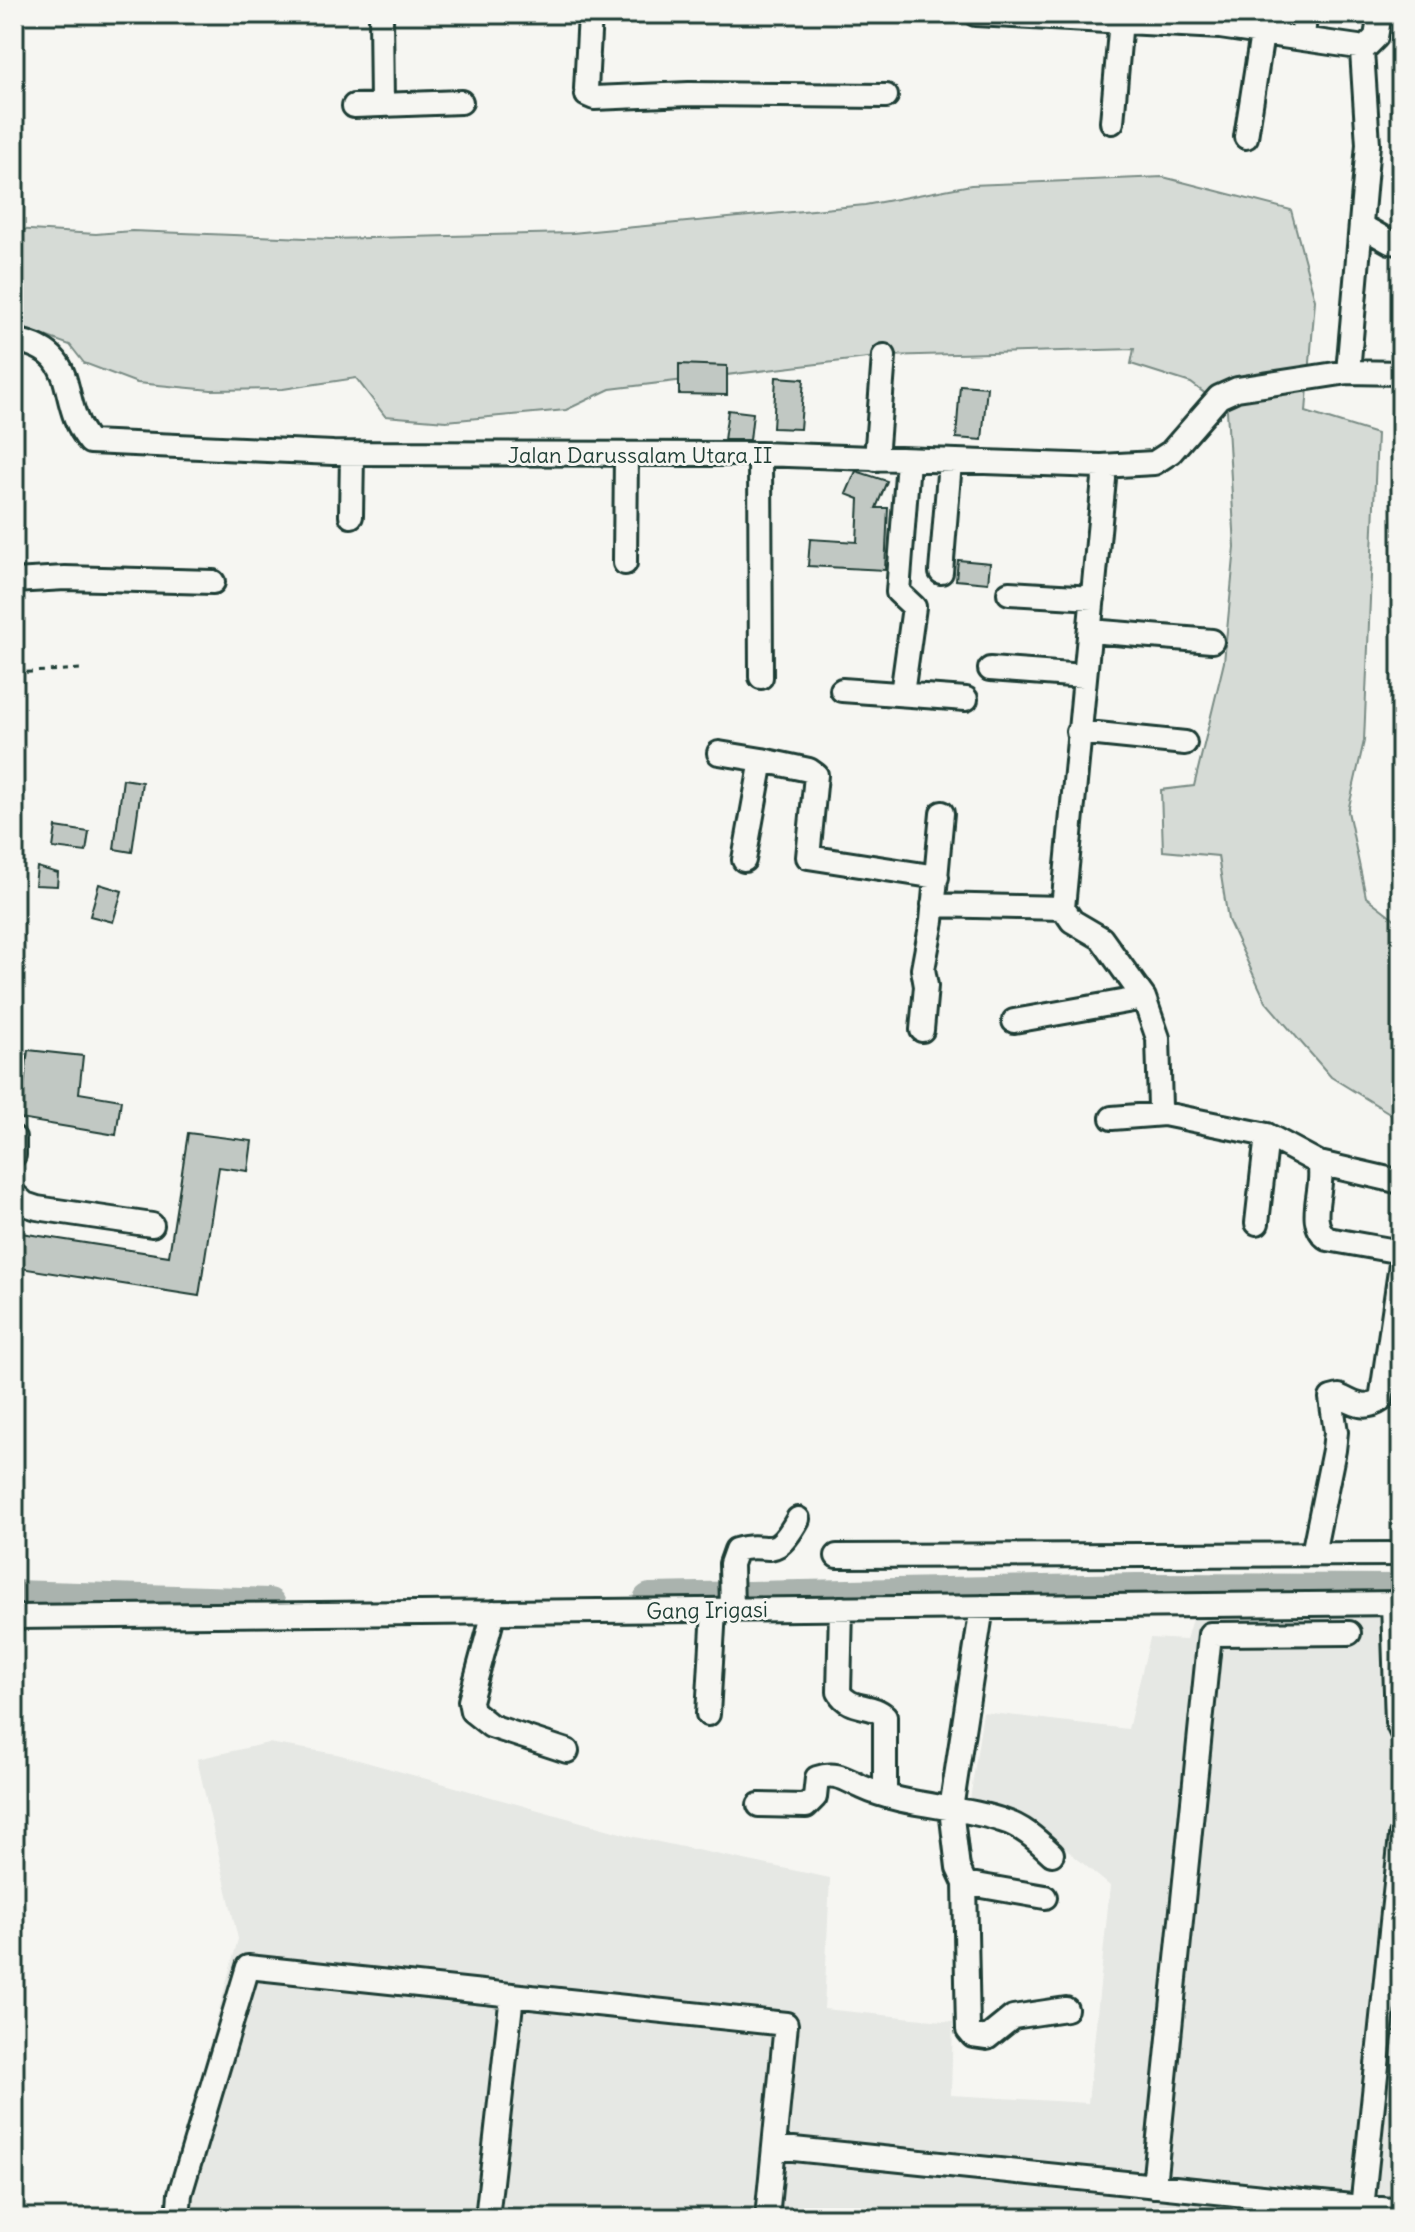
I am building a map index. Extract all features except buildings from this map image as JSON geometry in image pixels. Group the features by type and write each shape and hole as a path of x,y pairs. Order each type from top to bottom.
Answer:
{"street":[{"path":"381,14 382,105"},
{"path":"590,14 586,89 587,95 594,98 689,94 886,96"},
{"path":"975,14 1111,18 1220,27 1358,47 1362,51 1368,144 1348,372"},
{"path":"1303,39 1305,14"},
{"path":"1362,51 1376,37 1380,14"},
{"path":"1111,18 1112,122"},
{"path":"1246,137 1262,34"},
{"path":"354,106 461,102"},
{"path":"1362,226 1390,242 1401,243"},
{"name":"Jalan Darussalam Utara II","path":"14,340 38,344 60,362 78,429 90,442 352,454 760,454 1101,466 1154,463 1171,452 1219,397 1237,389 1348,372 1401,373"},
{"path":"876,459 884,356"},
{"path":"351,516 352,454"},
{"path":"625,563 626,454"},
{"path":"760,454 761,677"},
{"path":"902,694 914,607 898,592 908,461"},
{"path":"941,572 950,462"},
{"path":"1101,466 1104,479 1063,908 1072,921 1101,938 1144,998 1158,1038 1160,1107 1164,1114"},
{"path":"14,581 65,578 213,582"},
{"path":"1009,593 1093,598"},
{"path":"1090,631 1212,641"},
{"path":"990,669 1084,676"},
{"path":"842,690 966,699"},
{"path":"1078,732 1185,743"},
{"path":"719,753 809,770 816,775 808,857 937,877"},
{"path":"744,860 762,760"},
{"path":"922,1030 923,969 937,877 942,813"},
{"path":"933,905 1063,908"},
{"path":"1014,1021 1144,998"},
{"path":"1112,1118 1164,1114 1267,1135 1319,1163 1401,1182"},
{"path":"1257,1223 1267,1135"},
{"path":"14,1138 14,1155"},
{"path":"1319,1163 1322,1173 1316,1225 1320,1233 1328,1239 1401,1252"},
{"path":"14,1194 25,1204 37,1208 152,1225"},
{"path":"1313,1554 1334,1450 1336,1432 1331,1398 1339,1396 1359,1407 1372,1406 1381,1400 1401,1264"},
{"path":"708,1714 736,1550 769,1550 785,1539 798,1519"},
{"path":"837,1556 1401,1554"},
{"path":"1397,1603 1397,1722 1401,1731"},
{"name":"Gang Irigasi","path":"14,1617 1397,1603"},
{"path":"982,1607 951,1809 958,1868 965,1883 968,2030 973,2036 987,2038 1013,2017 1066,2009"},
{"path":"841,1608 839,1692 851,1704 880,1711 885,1716 885,1794"},
{"path":"494,1612 470,1701 472,1711 491,1726 567,1751"},
{"path":"1154,2186 1210,1634 1349,1633"},
{"path":"759,1805 806,1806 815,1797 817,1778 827,1775 848,1777 861,1787 885,1794 1002,1820 1031,1833 1052,1854"},
{"path":"1362,2213 1401,1836"},
{"path":"965,1883 1045,1897"},
{"path":"178,2218 180,2194 248,1967 786,2024 767,2218"},
{"path":"487,2218 512,1995"},
{"path":"774,2147 1154,2186 1362,2213 1401,2211"}],"path":[{"path":"14,673 81,669"}],"shaded area":[{"path":"1163,177 1291,210 1315,300 1306,412 1377,434 1364,741 1348,811 1366,897 1401,924 1401,1120 1331,1077 1266,1002 1228,920 1218,856 1163,851 1161,790 1194,786 1224,662 1235,547 1227,410 1191,383 1131,364 1134,349 884,356 610,389 566,410 446,421 385,416 356,378 283,389 211,390 137,383 84,363 70,345 14,325 14,229 96,234 132,231 330,239 572,233 865,205 971,185"},
{"path":"1193,1615 1401,1617 1401,2218 160,2218 168,2199 238,1939 197,1759 268,1743 337,1754 635,1837 830,1878 824,2009 953,2022 951,2095 1088,2103 1110,1886 1037,1825 970,1800 983,1712 1128,1729 1150,1638 1186,1640"}],"waterway":[{"path":"650,1600 1136,1590 1401,1591"},
{"path":"14,1597 269,1605"}]}
